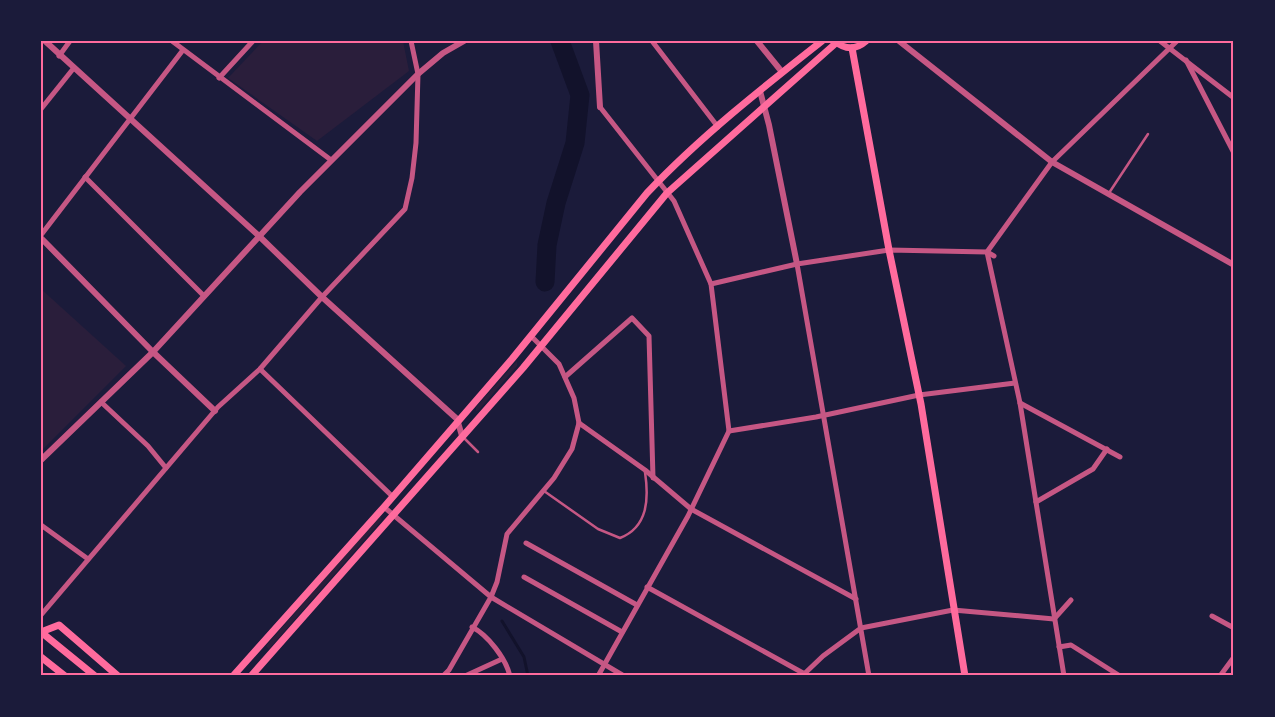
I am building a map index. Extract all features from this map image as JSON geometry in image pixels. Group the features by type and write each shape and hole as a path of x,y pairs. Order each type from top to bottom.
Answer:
{"main road":[{"path":"233,676 384,507 659,181 782,72 822,41"},
{"path":"251,676 542,346 667,193 835,42 852,48 866,41"},
{"path":"852,48 918,395 965,676"},
{"path":"95,676 41,632 59,625 118,676"},
{"path":"41,657 65,676"}],"street":[{"path":"45,41 73,69 259,236 322,297 457,419 462,436"},
{"path":"59,56 70,41"},
{"path":"172,41 218,78 331,160"},
{"path":"218,78 253,41"},
{"path":"41,614 215,411 260,369 322,297 404,209 412,178 416,143 418,74 411,41"},
{"path":"41,460 153,352 331,160 418,74 443,53 464,41"},
{"path":"596,41 600,107 674,201 711,284 730,431 691,509 598,676"},
{"path":"652,41 718,127"},
{"path":"756,41 782,72"},
{"path":"899,41 1052,162 1234,265"},
{"path":"1160,41 1234,98"},
{"path":"1064,676 1020,403 987,252 1052,162 1177,41"},
{"path":"183,50 84,177 41,237 153,352 215,411"},
{"path":"1186,60 1234,153"},
{"path":"41,109 73,69"},
{"path":"760,91 797,264 825,415 869,676"},
{"path":"84,177 204,296"},
{"path":"711,284 797,264 889,250 987,252 994,256"},
{"path":"565,378 632,318 649,336 653,478"},
{"path":"443,676 449,670 491,597 497,582 507,534 544,491 572,449 579,423 574,398 559,364 530,336"},
{"path":"260,369 392,496"},
{"path":"730,431 825,415 918,395 1015,383"},
{"path":"101,402 148,446 166,468"},
{"path":"1020,403 1120,456"},
{"path":"579,423 645,470 691,509 856,599"},
{"path":"1036,502 1093,469 1106,449"},
{"path":"384,507 491,597 624,676"},
{"path":"41,525 88,559"},
{"path":"526,543 637,605"},
{"path":"524,577 622,632"},
{"path":"648,587 803,674 861,628 953,610 1054,619"},
{"path":"1054,619 1071,600"},
{"path":"1212,616 1234,628"},
{"path":"472,628 482,632 502,660 510,676"},
{"path":"1059,647 1071,645 1120,676"},
{"path":"1220,676 1234,657"},
{"path":"466,676 502,660"}],"lane":[{"path":"1108,194 1148,134"},
{"path":"462,436 478,452"},
{"path":"544,491 598,529 620,538 632,533 642,518 648,493 645,470"}],"shaded area":[{"path":"263,41 403,41 409,71 317,141 228,78"},
{"path":"41,289 126,366 41,451"},
{"path":"517,361 517,366 479,410 476,411 476,407"},
{"path":"378,517 381,517 382,520 269,649 266,646"}],"waterway":[{"path":"545,282 547,245 556,203 575,143 580,95 560,41"},
{"path":"502,621 524,657 528,676"}]}
